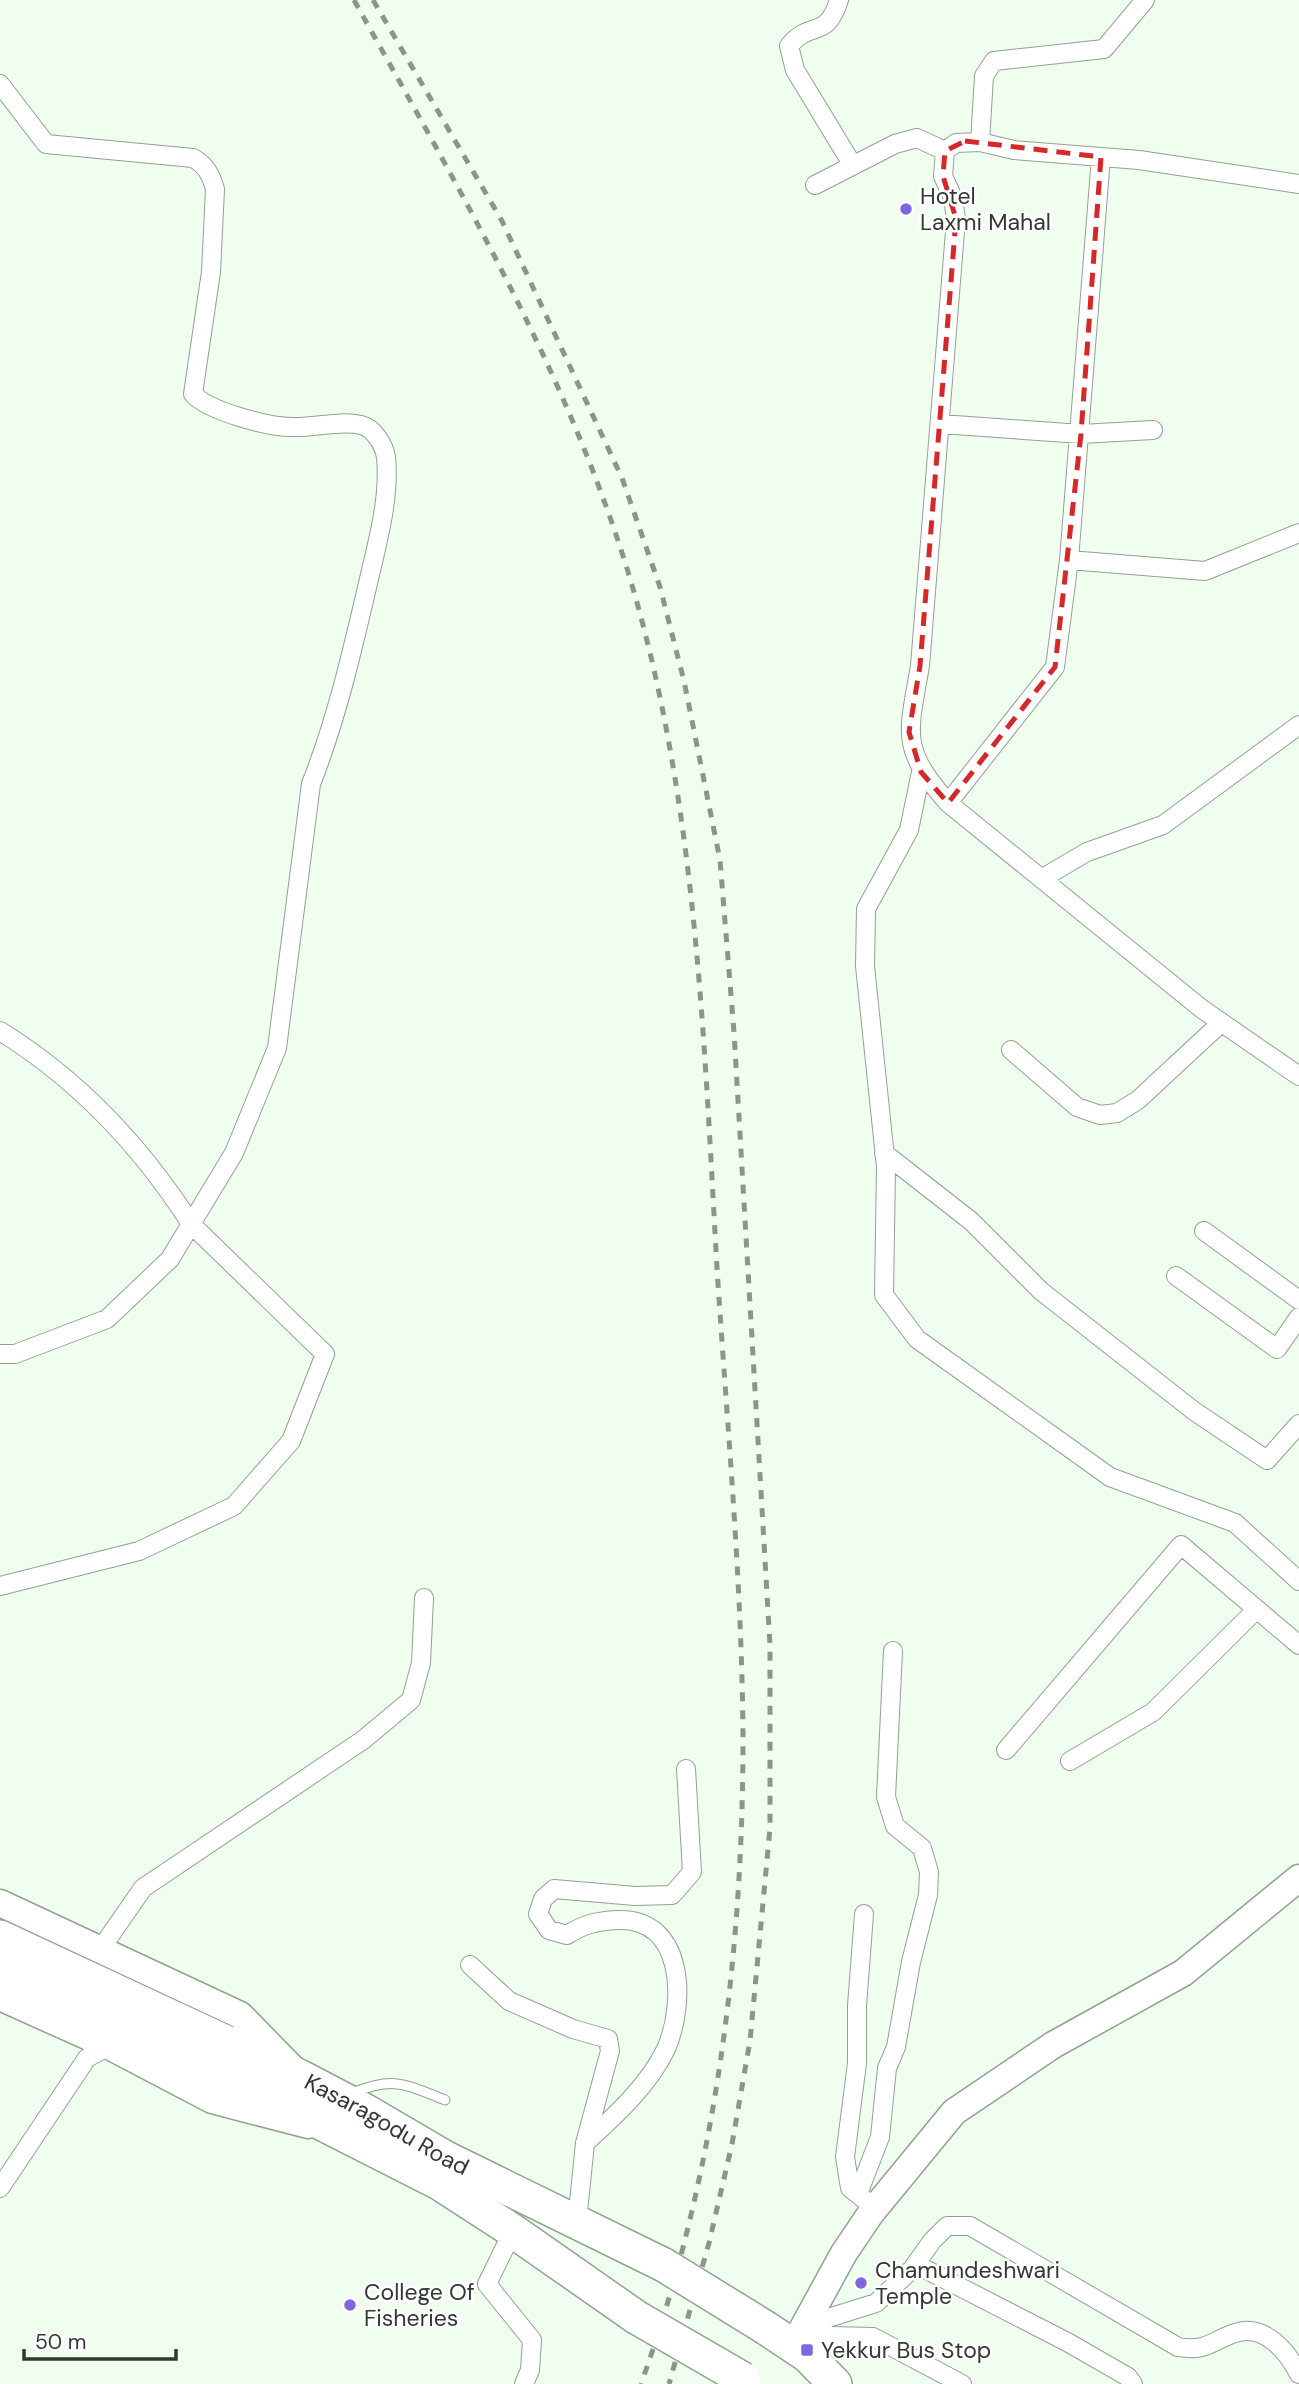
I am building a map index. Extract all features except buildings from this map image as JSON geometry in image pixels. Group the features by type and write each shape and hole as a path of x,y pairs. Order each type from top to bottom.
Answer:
{"highway":[{"name":"Kasaragodu Road","path":"0,1937 301,2077 332,2111 513,2231 636,2317 747,2382"},
{"name":"Kasaragodu Road","path":"0,1969 193,2058 446,2158 577,2221 664,2265 779,2337 808,2356 835,2384"}],"street":[{"path":"839,0 829,24 821,29 808,30 789,46 795,70 852,164"},
{"path":"980,142 984,76 994,61 1104,49 1145,0"},
{"path":"0,84 46,144 193,158 202,163 212,177 215,189 211,272 193,394 202,404 290,427 363,425 377,436 386,454 385,496 353,646 326,745 312,784 277,1048 234,1153 170,1259 107,1318 15,1354 0,1354"},
{"path":"815,185 895,144 917,138 945,151"},
{"path":"1299,184 1139,160 1014,150 980,142 956,143 945,151 943,176 953,198 956,219 920,666 909,732 921,772 948,803 1221,1023 1299,1076"},
{"path":"948,803 1055,667 1081,434 1101,157"},
{"path":"941,424 1081,434 1153,430"},
{"path":"1069,560 1205,571 1299,533"},
{"path":"1041,878 1087,852 1163,825 1299,725"},
{"path":"921,772 909,830 866,909 864,966 884,1153 884,1295 917,1339 1110,1477 1235,1523 1299,1581"},
{"path":"1011,1050 1077,1107 1100,1115 1117,1113 1138,1100 1221,1023"},
{"path":"0,1031 40,1056 91,1100 158,1172 191,1224 326,1354 291,1441 234,1506 139,1551 0,1586"},
{"path":"884,1153 971,1222 1041,1291 1194,1411 1267,1460 1299,1424"},
{"path":"1204,1231 1299,1300"},
{"path":"1176,1276 1277,1349 1299,1317"},
{"path":"1006,1750 1181,1545 1299,1645"},
{"path":"100,1950 143,1888 363,1740 411,1700 421,1663 424,1598"},
{"path":"1070,1761 1153,1712 1257,1609"},
{"path":"779,2337 844,2253 865,2204 880,2137 887,2068 896,2048 911,1962 928,1895 929,1872 922,1848 895,1826 886,1797 893,1651"},
{"path":"585,2143 614,2117 665,2051 674,2026 677,1973 669,1947 653,1928 636,1919 590,1922 567,1934 548,1930 538,1914 543,1899 554,1889 635,1896 672,1895 682,1886 692,1872 686,1769"},
{"path":"865,2204 954,2112 1053,2045 1183,1973 1299,1878"},
{"path":"0,1903 240,2015 301,2077"},
{"path":"864,1914 857,2006 857,2063 845,2157 850,2188 865,2204"},
{"path":"470,1965 509,2001 573,2029 608,2039 610,2051 585,2143 577,2221"},
{"path":"0,1997 79,2031 98,2052 212,2100 299,2125 332,2111"},
{"path":"0,2188 98,2052"},
{"path":"779,2337 868,2306 912,2269 932,2241 947,2226 970,2226 1178,2347 1195,2350 1236,2333 1251,2331 1267,2335 1292,2362 1299,2374"},
{"path":"513,2231 487,2284 532,2340 530,2371 524,2384"},
{"path":"912,2269 927,2270 1069,2343 1128,2377 1133,2384"},
{"path":"868,2306 873,2337"},
{"path":"779,2337 873,2337 962,2384"}],"lane":[{"path":"332,2111 385,2082 404,2084 445,2101"}],"highlighted area":[{"path":"965,141 1101,157 1081,434 1055,667 948,803 921,772 909,732 920,666 956,219 943,176 945,151"}],"railway":[{"path":"354,0 511,288 579,437 609,514 634,592 655,675 685,843 702,1013 737,1562 742,1679 742,1820 730,1984 706,2147 667,2306 641,2384"},
{"path":"373,0 502,221 622,478 660,587 684,681 720,860 734,1032 770,1645 770,1828 750,2041 732,2144 709,2243 669,2384"}],"place":[{"name":"Hotel Laxmi Mahal","path":"906,209"},
{"name":"Chamundeshwari Temple","path":"861,2283"},
{"name":"College Of Fisheries","path":"350,2305"},
{"name":"Yekkur Bus Stop","path":"807,2350"}]}
